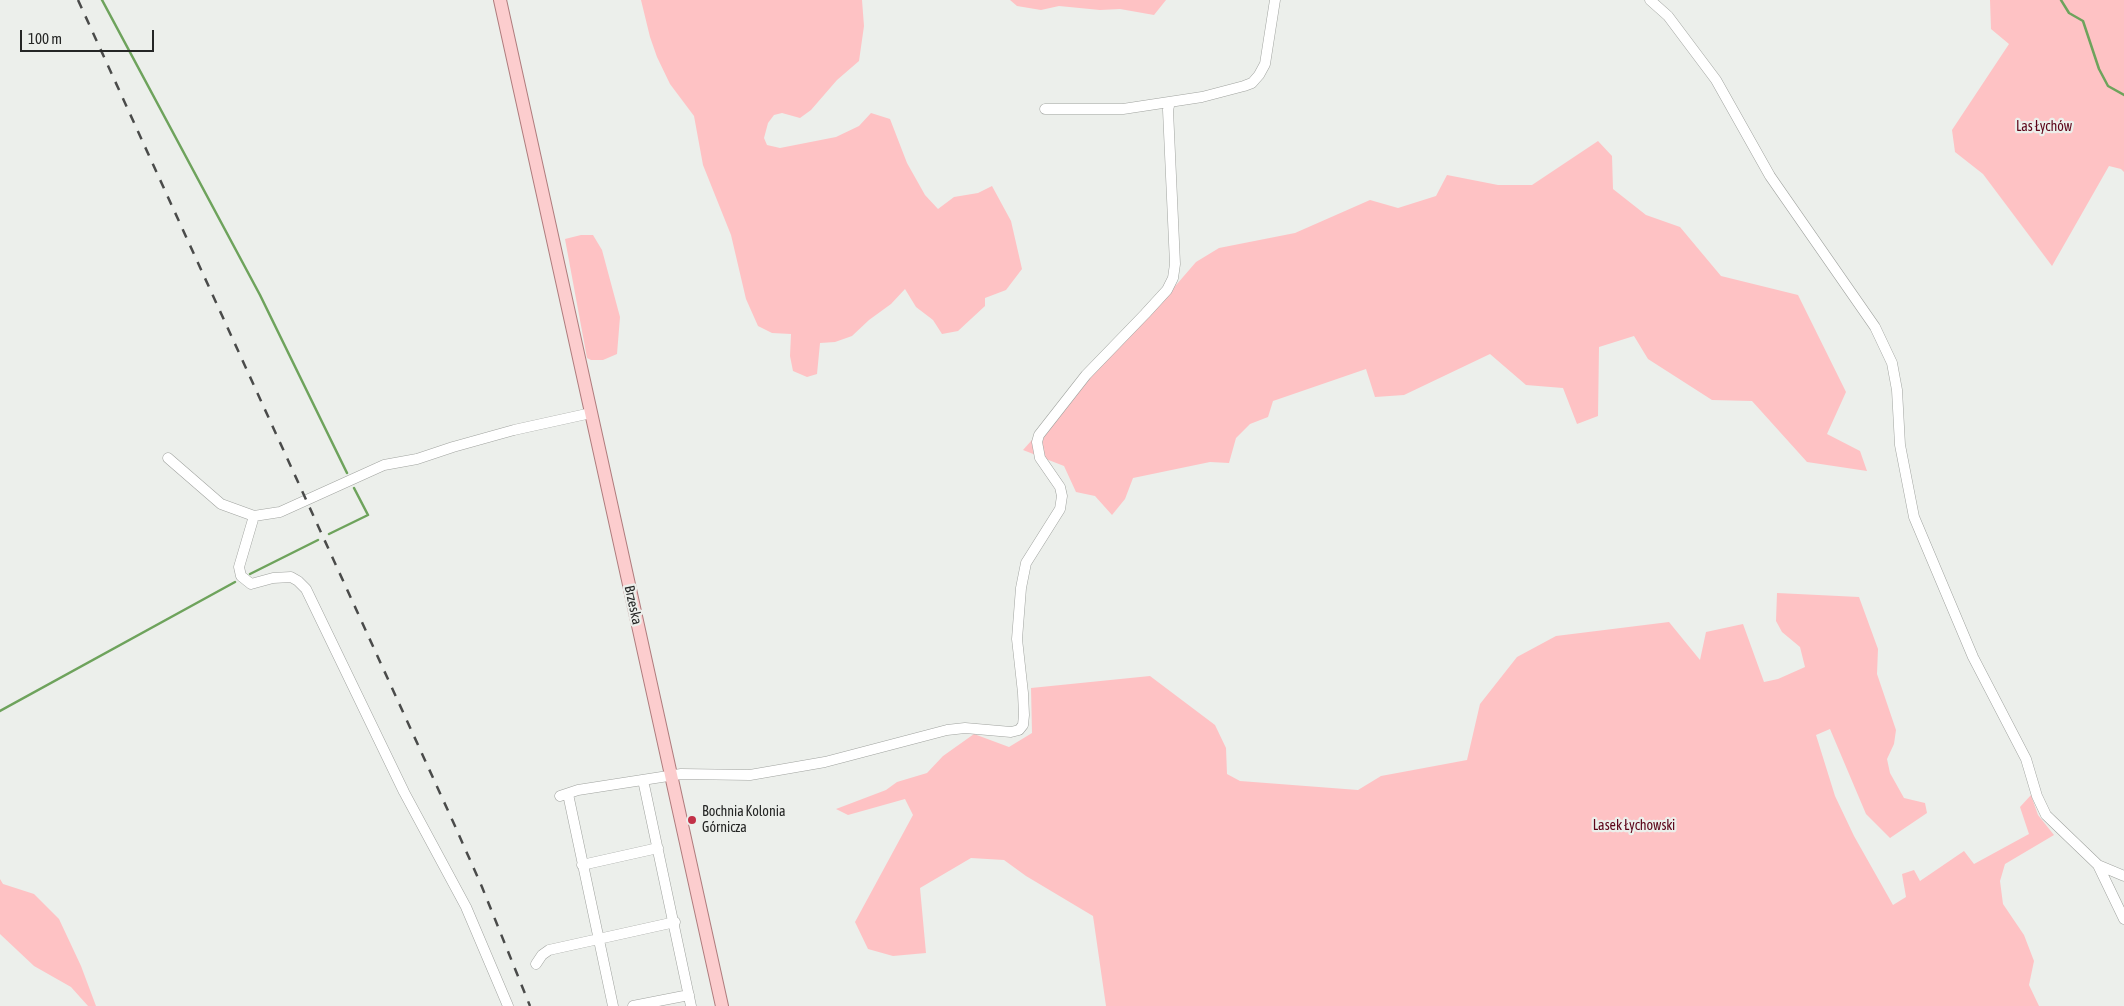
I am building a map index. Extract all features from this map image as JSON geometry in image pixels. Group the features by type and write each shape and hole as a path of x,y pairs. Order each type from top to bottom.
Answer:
{"main road":[{"name":"Brzeska","path":"500,0 722,1006"}],"street":[{"path":"1044,109 1122,109 1202,97 1252,83 1265,64 1275,0"},
{"path":"1650,0 1668,16 1716,80 1770,176 1875,327 1892,363 1897,390 1902,459 1914,517 1920,534 1974,657 2026,759 2037,796 2046,815 2098,865 2124,919"},
{"path":"613,1006 582,865 564,795 578,790 681,774 750,775 824,762 947,730 965,728 1011,732 1019,730 1023,725 1024,694 1017,639 1021,588 1026,563 1060,509 1062,496 1060,487 1040,458 1037,442 1044,428 1086,375 1167,290 1174,278 1168,110 1170,102"},
{"path":"168,458 220,504 254,516 280,512 384,466 417,459 514,430 591,413"},
{"path":"254,516 241,555 241,576 251,584 273,578 291,577 306,589 404,792 466,906 508,1006"},
{"path":"643,780 675,922 691,1006"},
{"path":"582,865 658,848"},
{"path":"2098,865 2124,876"},
{"path":"536,964 550,950 675,922"},
{"path":"633,1006 689,995"}],"green space":[{"path":"641,0 862,0 864,26 859,61 837,80 811,110 800,118 782,113 774,115 768,123 764,138 767,145 780,148 836,137 859,126 871,113 890,119 907,163 925,195 938,209 954,197 978,193 992,186 1011,221 1022,269 1006,290 985,298 985,306 958,331 942,334 933,320 916,307 905,289 891,304 869,320 852,336 835,342 820,343 817,374 807,377 793,371 790,356 791,334 772,333 758,326 746,299 731,235 703,165 694,116 670,84 657,57"},
{"path":"1010,0 1166,0 1154,15 1120,9 1100,10 1059,6 1041,10 1017,6"},
{"name":"Las Łychów","path":"1990,0 2124,0 2124,172 2121,169 2109,166 2052,266 1983,174 1955,152 1952,130 2009,44 1991,29"},
{"path":"1598,141 1612,156 1613,189 1646,215 1680,227 1721,276 1798,295 1846,392 1827,434 1860,451 1867,471 1807,462 1752,401 1712,400 1648,359 1634,336 1599,347 1598,416 1577,424 1563,388 1526,385 1490,354 1404,395 1375,397 1366,369 1273,401 1268,417 1250,424 1236,438 1229,463 1210,462 1133,478 1125,499 1112,515 1095,496 1076,492 1064,466 1023,450 1129,331 1177,284 1196,262 1219,248 1295,233 1370,200 1398,208 1436,196 1447,175 1498,185 1532,185"},
{"path":"581,235 593,235 602,250 620,317 617,354 603,360 587,358 565,239"},
{"name":"Lasek Łychowski","path":"1777,593 1859,597 1878,649 1877,674 1896,730 1894,744 1887,759 1890,773 1904,798 1925,803 1927,813 1890,838 1866,814 1830,729 1816,735 1835,796 1854,836 1893,905 1906,897 1902,874 1914,870 1920,881 1964,851 1974,864 2029,834 2020,807 2031,795 2038,815 2054,835 2005,864 2000,881 2003,904 2024,935 2034,961 2029,985 2039,1006 1106,1006 1093,916 1026,876 1004,860 971,858 920,888 926,953 893,956 868,949 855,922 913,815 905,799 848,815 836,809 886,790 897,782 927,773 943,756 974,734 1009,747 1032,733 1031,688 1150,676 1215,725 1226,748 1227,774 1240,781 1358,790 1381,776 1467,760 1480,704 1517,657 1556,636 1669,622 1700,660 1706,632 1743,624 1764,682 1778,679 1805,667 1800,647 1782,632 1776,621"},
{"path":"0,879 3,884 34,894 59,919 81,966 96,1006 88,1006 71,987 34,966 0,934"}],"waterway":[{"path":"102,0 260,295 347,473"},
{"path":"2061,0 2069,13 2083,21 2099,69 2108,86 2124,95"},
{"path":"329,534 368,515 354,488"},
{"path":"250,574 318,540"},
{"path":"0,711 235,582"}],"railway":[{"path":"78,0 455,826 530,1006"}],"place":[{"name":"Bochnia Kolonia Górnicza","path":"692,820"}]}
